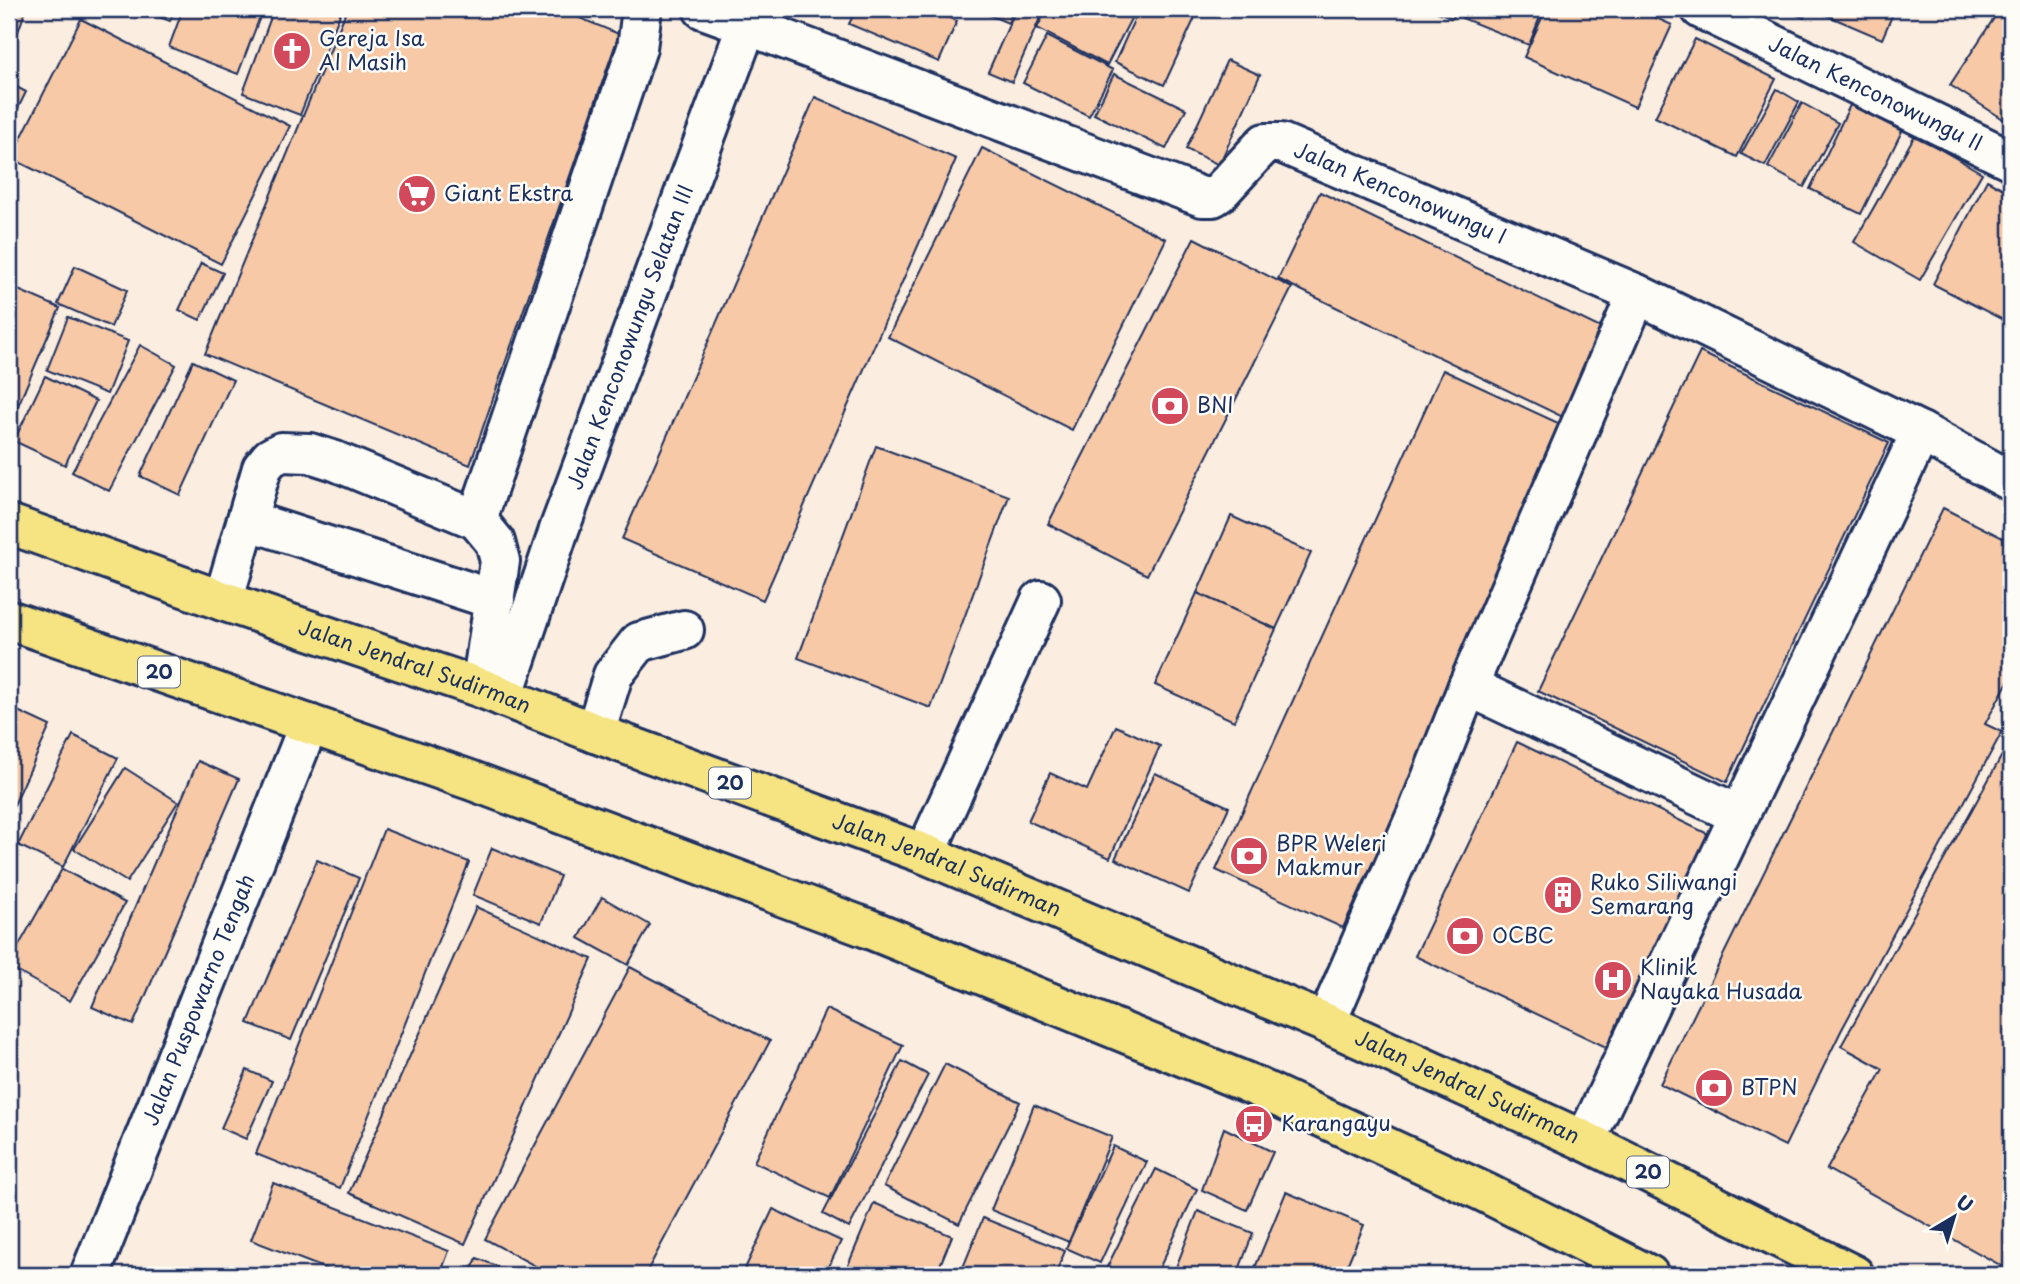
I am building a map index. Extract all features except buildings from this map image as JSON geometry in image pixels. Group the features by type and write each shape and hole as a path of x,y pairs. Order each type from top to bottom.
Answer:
{"highway":[{"name":"Jalan Jendral Sudirman","path":"9,524 492,693 925,854 1326,1023 1585,1141 1854,1275"},
{"name":"20","path":"9,620 483,784 854,924 1248,1083 1484,1192 1649,1275"}],"street":[{"path":"477,520 637,48 642,9"},
{"path":"703,9 747,25"},
{"name":"Jalan Kenconowungu II","path":"1702,9 2011,160"},
{"name":"Jalan Kenconowungu I","path":"747,25 1202,197 1213,197 1219,193 1265,144 1281,143 1637,294 1921,432 2011,481"},
{"name":"Jalan Kenconowungu Selatan III","path":"492,693 559,527 747,25"},
{"path":"1326,1023 1637,294"},
{"path":"1585,1141 1921,432"},
{"path":"223,601 262,468 270,458 281,452 292,451 310,453 335,461 477,520 495,542 500,561 495,600 492,693"},
{"path":"247,520 495,600"},
{"path":"925,854 1041,600"},
{"path":"595,733 613,676 639,642 684,630"},
{"path":"1468,686 1738,815"},
{"name":"Jalan Puspowarno Tengah","path":"90,1275 309,724"}],"place":[{"name":"Gereja Isa Al Masih","path":"292,51"},
{"name":"Giant Ekstra","path":"417,194"},
{"name":"BNI","path":"1170,406"},
{"name":"BPR Weleri Makmur","path":"1249,856"},
{"name":"Ruko Siliwangi Semarang","path":"1563,895"},
{"name":"OCBC","path":"1465,936"},
{"name":"Klinik Nayaka Husada","path":"1613,980"},
{"name":"BTPN","path":"1714,1088"},
{"name":"Karangayu","path":"1254,1124"}]}
